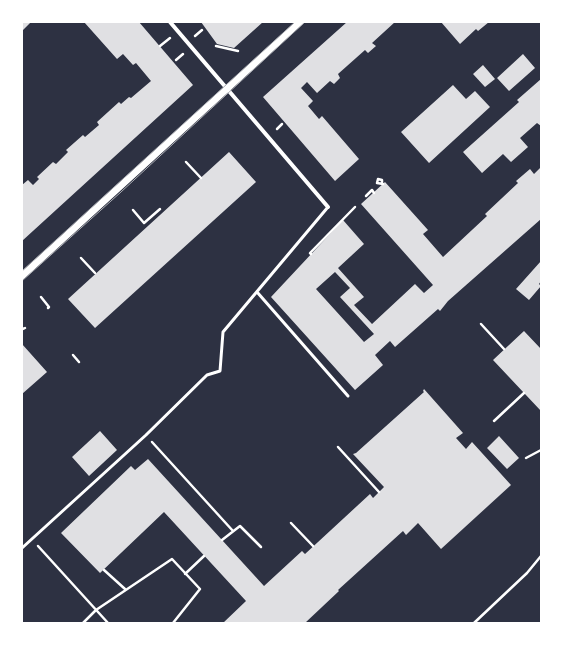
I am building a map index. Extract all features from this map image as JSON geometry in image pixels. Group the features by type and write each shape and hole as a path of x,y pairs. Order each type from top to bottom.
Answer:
{"street":[{"path":"170,22 328,207"},
{"path":"22,276 300,22"}],"lane":[{"path":"22,548 146,435 207,375 220,371 223,332 328,207"},
{"path":"257,292 348,396"}],"path":[{"path":"216,46 238,51"},
{"path":"186,162 200,178"},
{"path":"366,196 372,190 374,193"},
{"path":"311,254 310,253 336,225 355,207"},
{"path":"144,223 160,209"},
{"path":"133,210 147,226"},
{"path":"81,258 95,273"},
{"path":"41,298 49,307 48,308"},
{"path":"481,324 504,350"},
{"path":"73,356 79,362"},
{"path":"494,421 524,393"},
{"path":"156,446 233,531"},
{"path":"338,447 379,492"},
{"path":"526,458 541,450"},
{"path":"291,523 313,546"},
{"path":"222,540 240,526 261,547"},
{"path":"32,538 108,623"},
{"path":"185,574 204,556"},
{"path":"474,623 527,573 541,556"},
{"path":"83,623 96,610 172,559 200,590 172,623"},
{"path":"104,570 125,590"}],"building":[{"path":"22,22 31,22 22,31"},
{"path":"84,22 139,22 193,85 22,241 22,185 28,180 33,185 39,179 37,177 53,162 56,164 68,152 66,150 83,135 85,137 99,125 97,122 119,102 121,104 129,97 131,98 151,81 136,63 133,65 123,54 117,59"},
{"path":"201,22 263,22 234,48 217,44"},
{"path":"347,22 395,22 372,43 376,46 368,53 365,50 338,74 340,78 334,84 330,81 317,93 307,82 301,88 313,101 308,106 319,119 322,116 359,159 335,181 263,97"},
{"path":"441,22 489,22 478,31 476,29 460,44"},
{"path":"523,54 535,68 509,91 497,78"},
{"path":"483,65 495,79 485,87 473,74"},
{"path":"541,79 541,126 537,123 520,138 528,147 511,162 503,154 482,173 463,152 519,102 517,100"},
{"path":"453,85 466,99 475,91 490,107 429,163 401,132"},
{"path":"229,152 256,182 95,328 68,299"},
{"path":"541,167 541,219 448,301 440,311 438,309 395,347 390,341 375,355 383,365 355,390 271,297 343,220 364,244 338,268 364,297 354,305 372,324 415,284 424,293 433,285 361,204 385,182 428,230 423,234 443,257 487,216 485,214 518,183 516,181 530,169 534,174","holes":["335,272 350,288 340,297 374,334 364,342 316,289"]},
{"path":"541,261 541,281 539,284 541,286 529,300 516,289"},
{"path":"524,331 541,349 541,411 493,360"},
{"path":"22,344 47,372 22,394"},
{"path":"424,389 463,433 456,438 466,449 472,442 511,485 441,549 418,523 406,535 403,531 338,590 339,591 305,623 223,623 246,601 164,512 100,573 61,533 131,466 135,470 148,459 264,586 302,551 305,554 370,494 373,498 384,487 353,454 356,453 424,392"},
{"path":"100,431 117,450 89,476 72,457"},
{"path":"499,436 519,458 507,469 487,448"}],"tram line":[{"path":"22,271 295,22"},
{"path":"22,281 305,22"}]}
